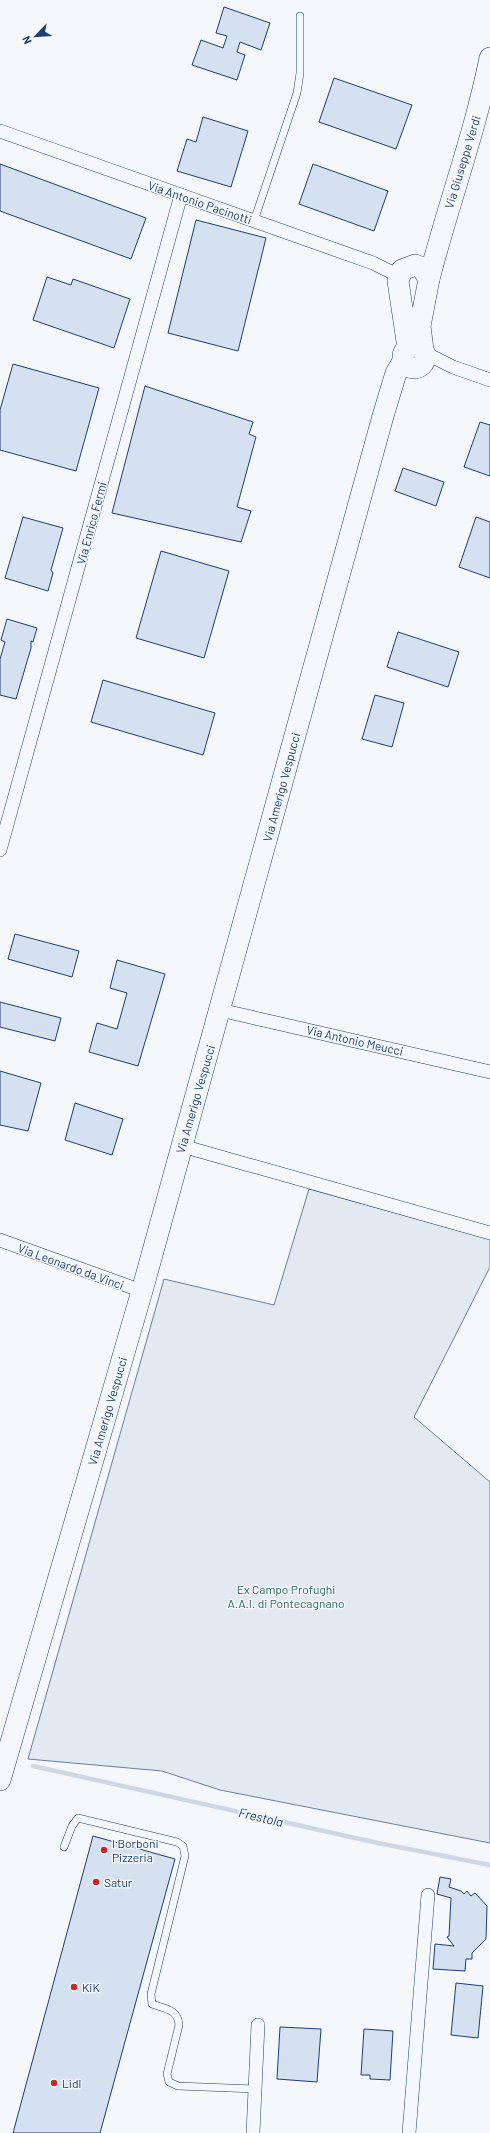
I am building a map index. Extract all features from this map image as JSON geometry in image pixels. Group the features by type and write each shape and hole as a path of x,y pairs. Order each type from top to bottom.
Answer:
{"main road":[{"name":"Via Giuseppe Verdi","path":"417,357 420,326 429,279 445,219 483,93 490,58"},
{"name":"Via Giuseppe Verdi","path":"407,270 445,219"},
{"path":"417,357 398,288 407,270 422,268 429,279"},
{"name":"Via Amerigo Vespucci","path":"0,1780 142,1291 383,416 396,373 417,357"}],"street":[{"name":"Via Antonio Pacinotti","path":"0,131 373,263 407,270"},
{"name":"Via Enrico Fermi","path":"0,850 181,195"},
{"path":"417,357 453,366 490,380"},
{"name":"Via Antonio Meucci","path":"220,1010 490,1072"},
{"path":"182,1146 490,1233"},
{"name":"Via Leonardo da Vinci","path":"0,1240 142,1291"},
{"path":"409,2133 428,1895"},
{"path":"253,2133 258,2025"}],"lane":[{"path":"254,221 297,93 300,73 300,16"},
{"path":"64,1847 72,1826 78,1818 177,1842 183,1846 185,1856 150,1994 152,2004 172,2010 179,2018 179,2025 167,2074 169,2082 178,2086 255,2089"}],"green space":[{"name":"Ex Campo Profughi A.A.I. di Pontecagnano","path":"309,1189 490,1239 490,1267 414,1417 490,1482 490,1843 220,1790 162,1771 28,1759 164,1279 274,1305"}],"building":[{"path":"224,7 270,23 261,50 240,42 237,52 245,55 237,80 192,65 201,40 223,48 227,36 216,33"},
{"path":"334,78 412,105 396,149 319,122"},
{"path":"203,117 248,131 231,187 177,171 187,139 196,142"},
{"path":"0,164 146,218 131,259 0,211"},
{"path":"313,164 388,191 374,231 299,204"},
{"path":"196,220 266,238 238,351 168,333"},
{"path":"47,277 71,285 73,279 130,299 114,348 33,320"},
{"path":"13,364 99,388 76,471 0,450 0,410"},
{"path":"145,386 253,422 249,434 256,437 237,507 251,511 241,542 112,513"},
{"path":"480,422 490,425 490,476 464,467"},
{"path":"403,468 444,482 436,506 395,491"},
{"path":"23,517 63,528 51,570 53,573 48,591 5,578"},
{"path":"476,517 490,522 490,578 459,567"},
{"path":"161,551 229,571 204,658 136,638"},
{"path":"7,619 37,628 33,642 31,641 31,648 16,699 0,695 0,659 5,642 1,640"},
{"path":"398,632 459,652 448,687 387,667"},
{"path":"103,680 215,713 203,755 91,722"},
{"path":"375,695 404,703 392,747 362,739"},
{"path":"15,934 79,951 72,977 8,959"},
{"path":"117,960 165,974 138,1066 89,1052 97,1023 117,1029 127,993 110,988"},
{"path":"0,1002 61,1018 55,1041 0,1027"},
{"path":"0,1071 41,1083 28,1131 0,1125"},
{"path":"75,1103 123,1119 112,1155 65,1140"},
{"path":"93,1836 175,1859 100,2133 13,2133"},
{"path":"440,1877 451,1879 449,1887 461,1891 464,1894 467,1891 471,1896 475,1893 487,1906 486,1939 472,1953 472,1959 466,1959 465,1971 433,1969 435,1944 454,1946 447,1937 449,1936 451,1898 437,1894"},
{"path":"456,1983 483,1986 478,2038 451,2035"},
{"path":"280,2027 321,2029 317,2082 277,2079"},
{"path":"364,2029 393,2031 390,2080 370,2079 370,2075 361,2075"}],"waterway":[{"name":"Frestola","path":"33,1766 378,1843 490,1865"}],"place":[{"name":"I Borboni Pizzeria","path":"104,1850"},
{"name":"Satur","path":"96,1882"},
{"name":"KiK","path":"74,1987"},
{"name":"Lidl","path":"54,2083"}]}
